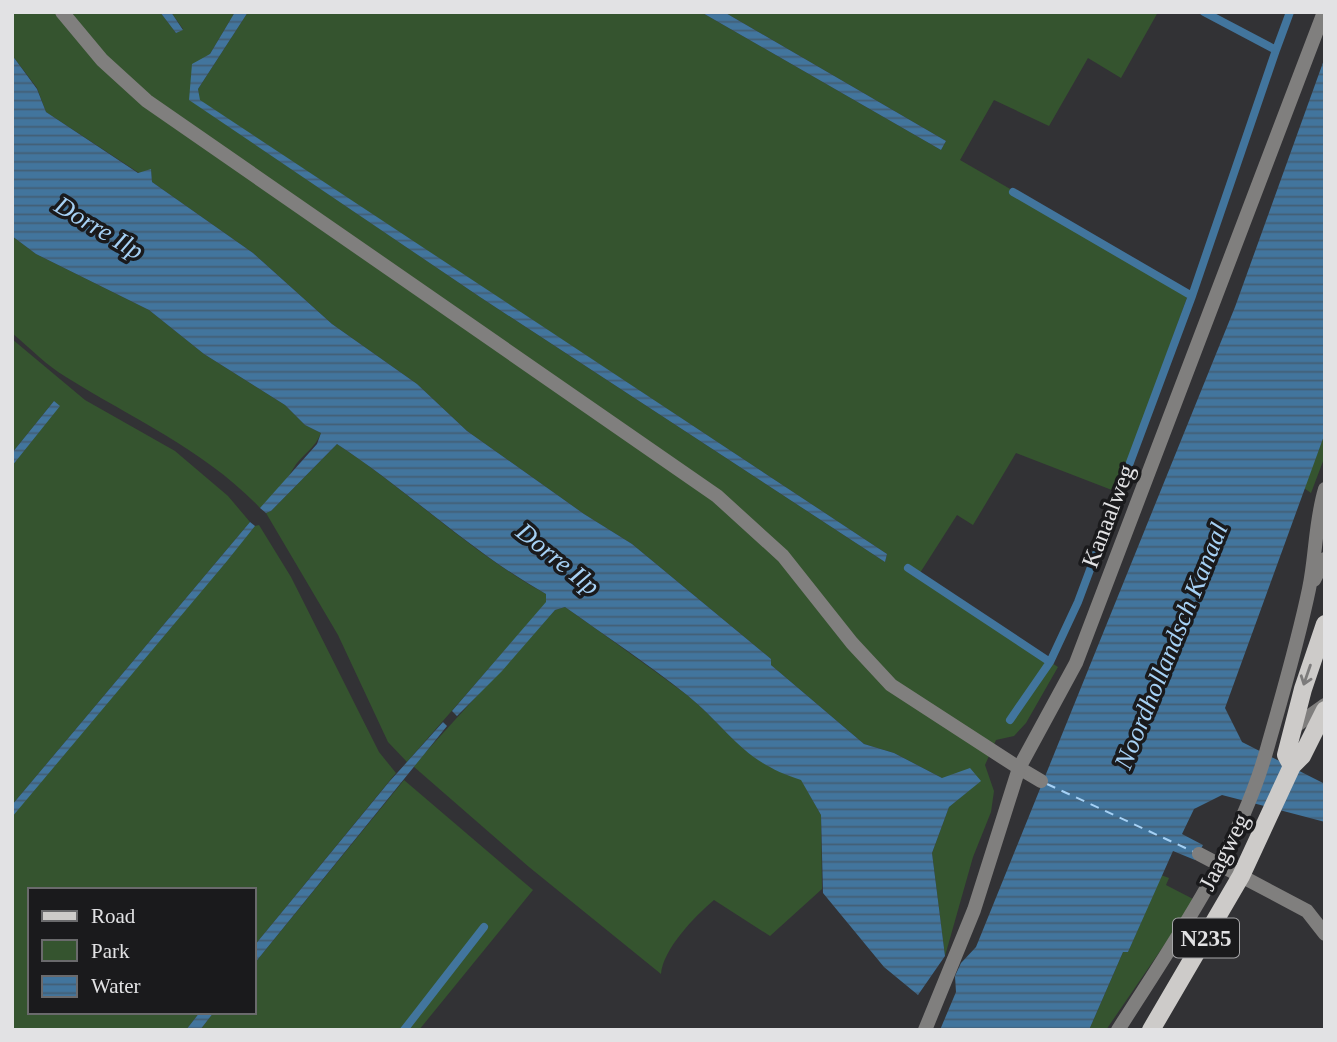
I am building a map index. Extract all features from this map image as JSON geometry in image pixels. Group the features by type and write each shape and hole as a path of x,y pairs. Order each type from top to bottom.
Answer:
{"main road":[{"name":"Jaagweg","path":"1292,765 1286,755 1303,689 1325,624"},
{"name":"Jaagweg","path":"1151,1030 1241,876 1292,765 1320,733 1325,707"}],"street":[{"path":"62,12 102,60 146,101 717,496 783,556 852,643 891,685 1041,781"},
{"name":"Kanaalweg","path":"927,1023 974,910 1019,768 1076,663 1324,12"},
{"path":"1118,1030 1220,865 1244,812 1267,750 1310,587 1314,535 1325,489"},
{"path":"1310,587 1325,559"},
{"path":"1294,727 1325,707"},
{"path":"1294,727 1320,733"},
{"path":"1199,854 1307,911 1325,934"}],"green space":[{"path":"12,12 160,12 176,33 183,29 171,12 235,12 210,54 190,100 480,297 885,562 887,554 199,100 198,89 248,12 701,12 941,150 946,141 724,12 1158,12 1121,78 1088,58 1049,126 994,100 960,160 1189,292 1117,492 1016,453 973,525 957,515 918,576 1058,667 1026,723 1014,736 996,740 985,765 994,791 991,812 973,857 945,956 932,853 949,807 980,781 942,778 894,753 864,744 771,665 771,659 632,544 584,514 467,431 417,384 332,324 253,253 152,182 151,170 139,173 46,112 37,88 12,55"},
{"path":"12,236 36,254 149,310 204,354 285,405 305,425 321,433 270,499 260,508 239,487 192,452 59,373 12,333"},
{"path":"12,339 85,400 175,451 228,496 250,522 12,805 12,466 59,406 54,401 12,453"},
{"path":"1325,433 1325,456 1311,493 1304,488"},
{"path":"337,444 492,560 546,594 547,602 407,762 388,742 338,635 266,513"},
{"path":"259,525 291,577 379,752 396,773 256,944 256,888 28,888 28,1014 198,1014 186,1030 12,1030 12,816 255,526"},
{"path":"565,607 687,695 751,754 781,772 801,779 821,815 822,889 770,936 714,900 689,924 674,944 667,954 661,974 529,867 413,766 555,610"},
{"path":"404,780 533,890 419,1030 200,1030 212,1014 256,1014 256,962"},
{"path":"1161,875 1169,878 1166,885 1195,900 1106,1030 1089,1030 1123,952 1128,952"}],"water":[{"path":"160,12 171,12 183,30 176,33"},
{"path":"235,12 248,12 198,89 200,100 887,554 885,562 480,297 189,100 192,64 210,54"},
{"path":"701,12 724,12 946,141 941,150"},
{"name":"Dorre Ilp","path":"12,55 37,89 46,112 138,173 151,169 152,182 253,253 332,324 417,384 467,431 584,514 632,544 771,659 771,665 864,744 894,753 942,778 970,768 981,781 949,807 932,853 945,956 918,995 884,967 823,893 821,815 801,780 781,773 750,754 687,695 565,607 555,610 502,671 457,716 452,711 546,602 546,594 492,559 337,444 271,511 266,513 260,508 317,444 321,433 305,425 285,405 204,354 149,310 36,254 12,236"},
{"name":"Noordhollandsch Kanaal","path":"1325,57 1325,433 1225,708 1242,742 1325,784 1325,822 1222,795 1194,809 1182,834 1203,845 1195,860 1173,851 1128,952 1123,952 1089,1030 940,1030 956,992 955,976 961,963 976,947 1235,307"},
{"path":"54,401 60,406 12,466 12,453"},
{"path":"250,522 255,526 227,561 12,817 12,805"},
{"path":"443,722 447,726 256,962 256,944 389,782"},
{"path":"198,1014 212,1014 200,1030 186,1030"}],"waterway":[{"path":"1204,12 1276,50 1290,12"},
{"path":"1192,296 1276,50"},
{"path":"1013,192 1192,296 1078,602 1050,662"},
{"path":"908,568 1050,662 1010,720"},
{"path":"404,1030 484,927"}],"ferry route":[{"path":"1047,784 1194,852"}]}
